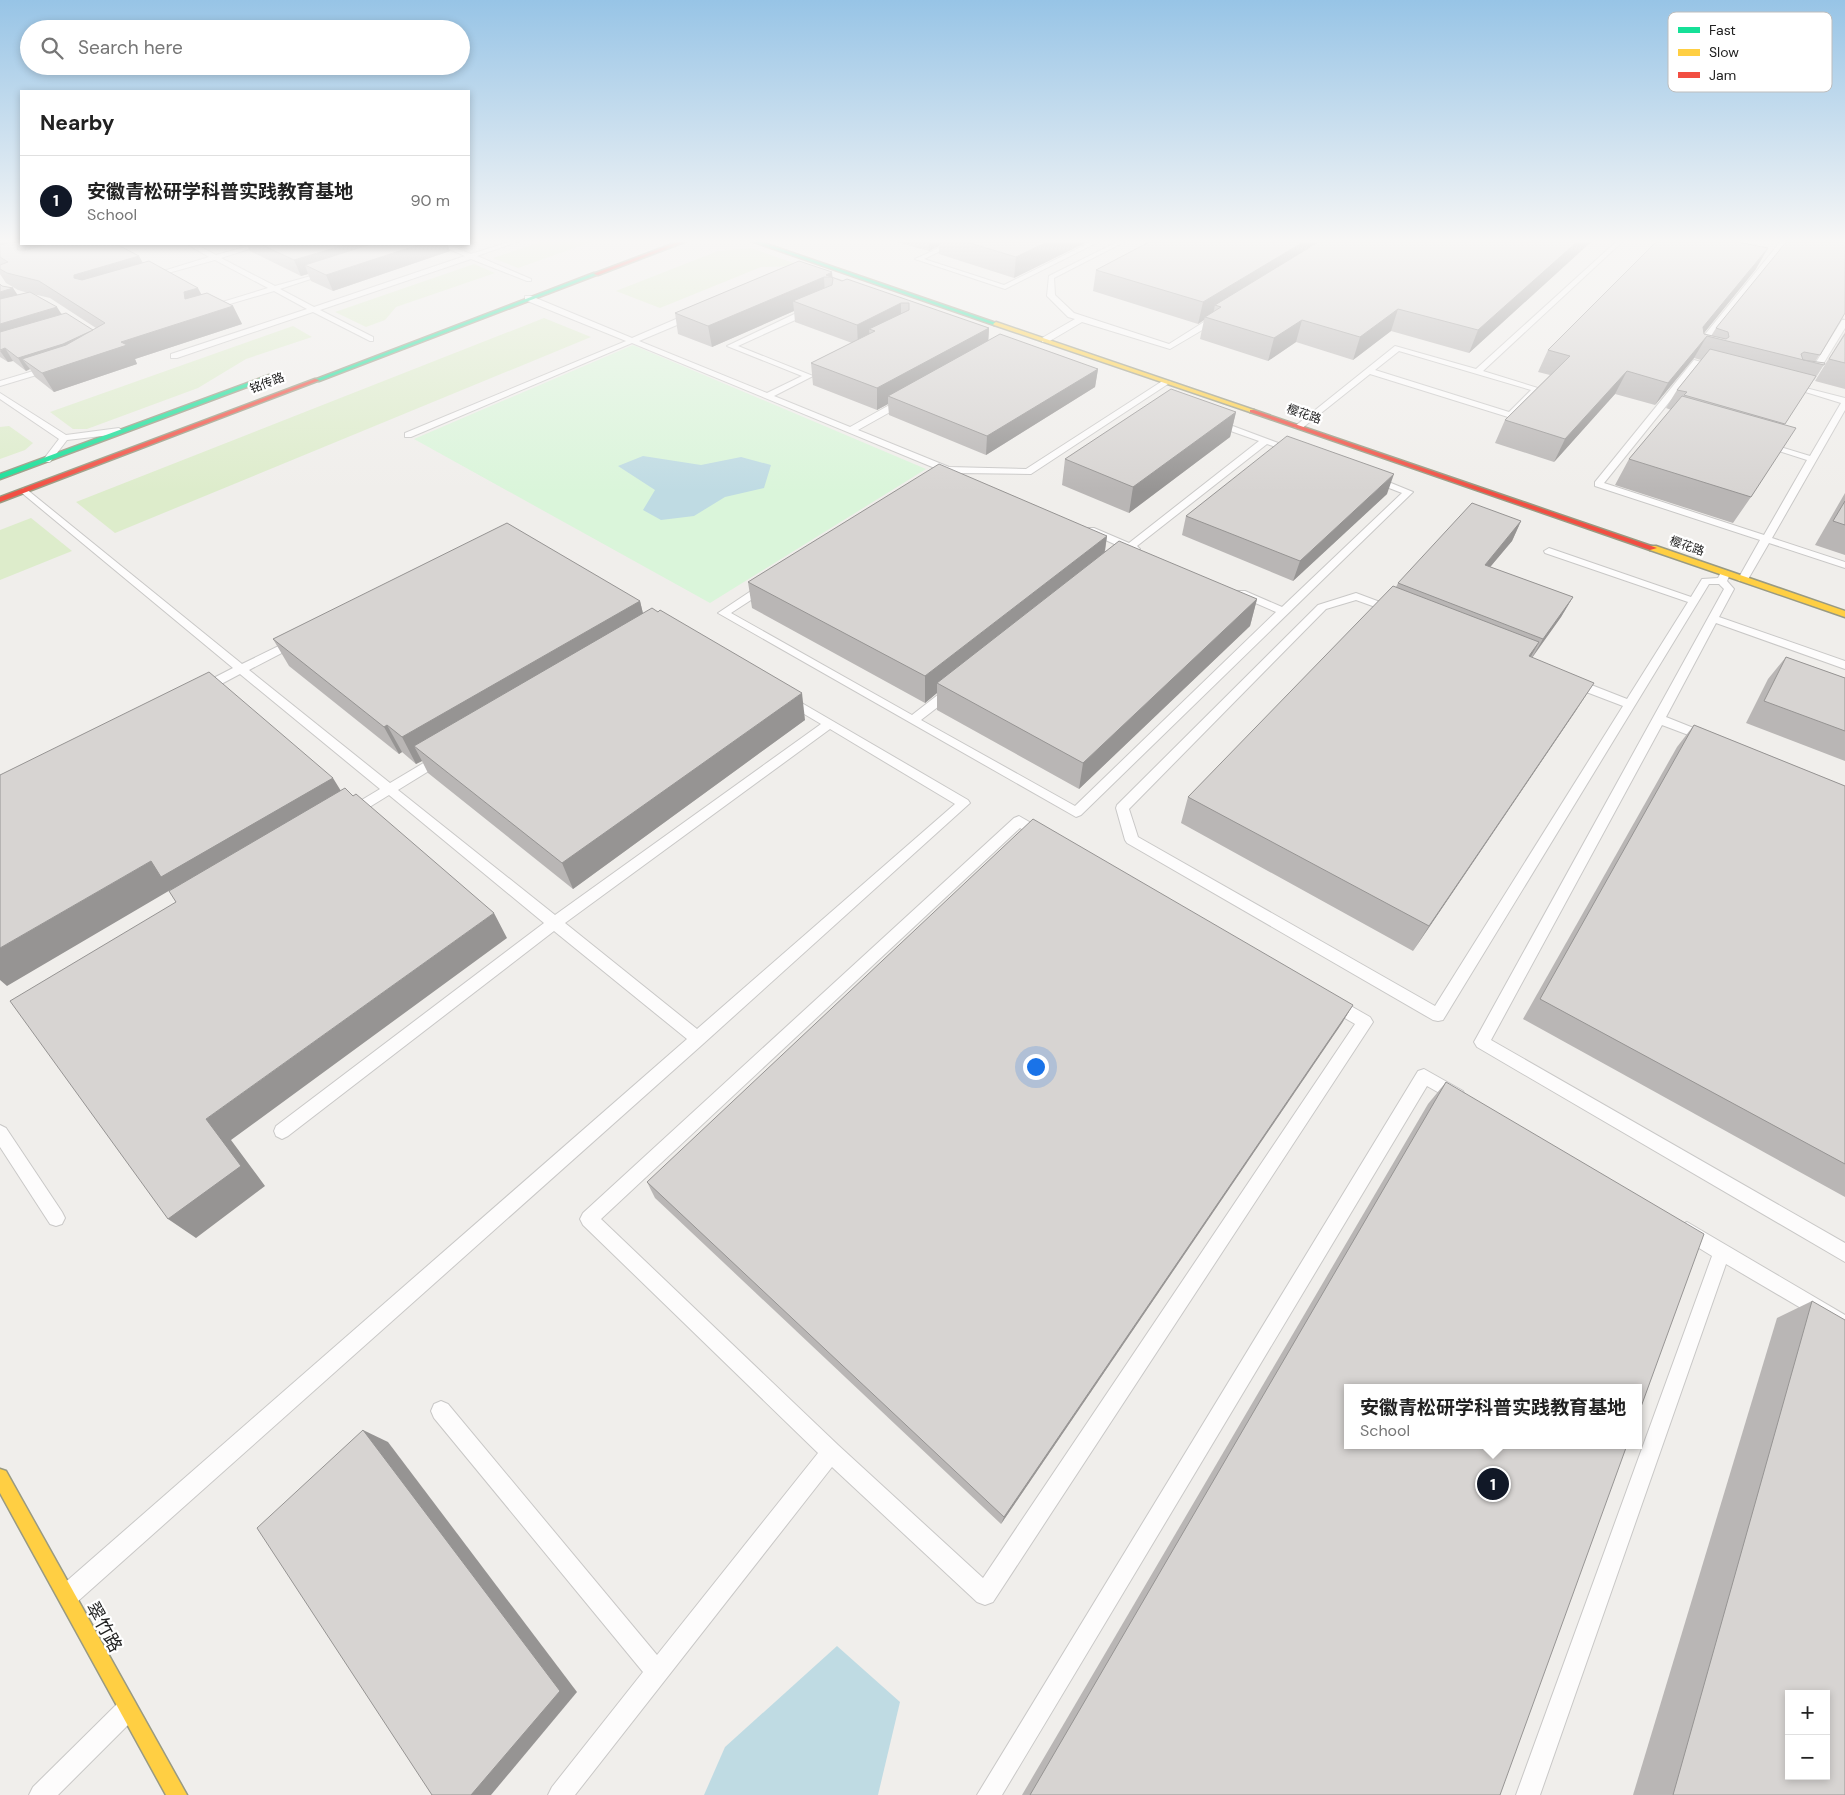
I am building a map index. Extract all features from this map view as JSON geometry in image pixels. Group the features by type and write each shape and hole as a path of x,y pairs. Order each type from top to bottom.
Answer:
{"street":[{"name":"铭传路","path":"0,500 458,325"},
{"name":"樱花路","path":"1001,325 1298,427 1723,577 1743,579 1845,614"},
{"path":"352,346 375,338"},
{"name":"铭传路","path":"0,477 280,373"},
{"name":"翠竹路","path":"0,1477 177,1795"}],"lane":[{"path":"174,356 269,325"},
{"path":"346,325 375,338"},
{"path":"593,325 976,482"},
{"path":"408,435 670,325"},
{"path":"777,325 731,346 809,376"},
{"path":"1045,340 1071,325"},
{"path":"1099,325 1170,347 1205,325"},
{"path":"1477,372 1528,325"},
{"path":"1718,325 1695,352 1724,364 1697,362 1660,415 1598,484 1845,565"},
{"path":"1808,382 1843,325"},
{"path":"1298,427 1398,348 1537,389 1511,415 1369,371"},
{"path":"0,384 56,366"},
{"path":"767,396 818,372"},
{"path":"1789,377 1845,392"},
{"path":"932,481 949,470 1028,472 1167,382"},
{"path":"1743,579 1845,402 1780,384"},
{"path":"0,395 64,438 125,431"},
{"path":"851,430 909,398"},
{"path":"1205,419 1301,453"},
{"path":"47,460 64,438"},
{"path":"1114,559 1265,440"},
{"path":"1757,443 1812,459"},
{"path":"773,582 723,613 1076,812 1408,492 1363,476"},
{"path":"24,491 389,790 698,1039"},
{"path":"1085,528 1148,554"},
{"path":"1548,551 1694,601"},
{"path":"1402,614 1356,596 1322,607 1122,808 1132,840 1438,1015 1706,581 1723,577 1729,589 1482,1042 1845,1253"},
{"path":"1229,588 1283,611"},
{"path":"1713,618 1845,664"},
{"path":"196,692 303,638"},
{"path":"1557,676 1630,704"},
{"path":"913,720 960,683"},
{"path":"67,1596 964,803 779,694"},
{"path":"1659,719 1721,744"},
{"path":"282,1130 554,923 829,724"},
{"path":"339,820 449,754"},
{"path":"1019,820 1365,1022 985,1594 831,1452 589,1219 1019,820"},
{"path":"990,1795 1424,1076 1475,1106"},
{"path":"0,1133 56,1218"},
{"path":"1670,1222 1845,1326"},
{"path":"1528,1795 1722,1252"},
{"path":"441,1411 657,1672"},
{"path":"560,1795 831,1452"},
{"path":"41,1795 129,1709"}],"green space":[{"path":"527,325 561,325 591,337 115,533 76,502"},
{"path":"293,326 312,337 246,359 198,388 87,429 73,429 50,412"},
{"path":"633,345 926,469 710,603 414,439"},
{"path":"9,426 33,443 25,450 0,459 0,427"},
{"path":"31,518 72,551 0,580 0,530"}],"water":[{"path":"643,456 701,465 741,457 771,465 764,488 725,497 694,516 661,520 643,510 655,490 618,466"},
{"path":"837,1646 900,1702 878,1795 704,1795 725,1747"}],"building":[{"path":"25,325 85,325 93,330 63,344 18,358 5,348 0,350 0,332"},
{"path":"102,325 175,325 121,342 127,345 42,373 22,359 66,345"},
{"path":"878,325 980,325 989,328 877,388 811,363 875,331 869,329"},
{"path":"1231,325 1295,325 1274,338"},
{"path":"1318,325 1377,325 1360,337"},
{"path":"1458,325 1484,325 1478,330"},
{"path":"1573,325 1705,325 1703,327 1704,334 1726,339 1729,337 1728,332 1716,328 1719,325 1838,325 1820,355 1804,352 1801,354 1803,360 1707,336 1668,383 1627,371 1565,439 1505,420 1570,356 1548,350"},
{"path":"1000,334 1098,369 987,436 888,396"},
{"path":"1845,334 1845,363 1829,359"},
{"path":"1710,349 1816,376 1785,424 1684,395 1687,392 1677,390"},
{"path":"1805,360 1825,363 1824,365"},
{"path":"1171,389 1236,412 1133,487 1065,459"},
{"path":"1682,396 1796,428 1751,497 1629,459"},
{"path":"1287,436 1394,474 1300,561 1186,516"},
{"path":"939,464 1107,536 925,676 748,582"},
{"path":"1845,501 1845,525 1833,521"},
{"path":"1472,503 1521,521 1485,565 1573,597 1543,639 1398,583"},
{"path":"507,523 640,601 402,737 387,725 384,727 273,639"},
{"path":"1119,541 1257,599 1083,763 937,683"},
{"path":"1393,586 1539,642 1529,656 1594,683 1429,926 1188,797"},
{"path":"652,608 658,612 660,610 802,693 562,863 414,746"},
{"path":"1786,657 1845,678 1845,731 1764,701"},
{"path":"209,672 333,778 161,877 151,861 0,948 0,775"},
{"path":"1694,725 1845,786 1845,1164 1540,999"},
{"path":"345,788 353,796 356,794 494,913 206,1119 241,1166 168,1219 10,1001 176,902 169,891"},
{"path":"1033,819 1353,1005 1004,1517 647,1182"},
{"path":"1446,1082 1704,1234 1642,1404 1642,1384 1344,1384 1344,1449 1626,1449 1500,1795 1030,1795"},
{"path":"1812,1301 1845,1320 1845,1795 1673,1795"},
{"path":"363,1430 560,1691 471,1795 432,1795 257,1528"}],"traffic: fast":[{"path":"317,380 462,325"},
{"path":"0,477 269,377"}],"traffic: slow":[{"path":"998,325 1252,411"},
{"path":"1653,548 1845,614"},
{"path":"0,1477 177,1795"}],"traffic: jam":[{"path":"0,500 317,380"},
{"path":"1252,411 1653,548"}],"place":[{"name":"安徽青松研学科普实践教育基地","path":"1493,1484"}]}
